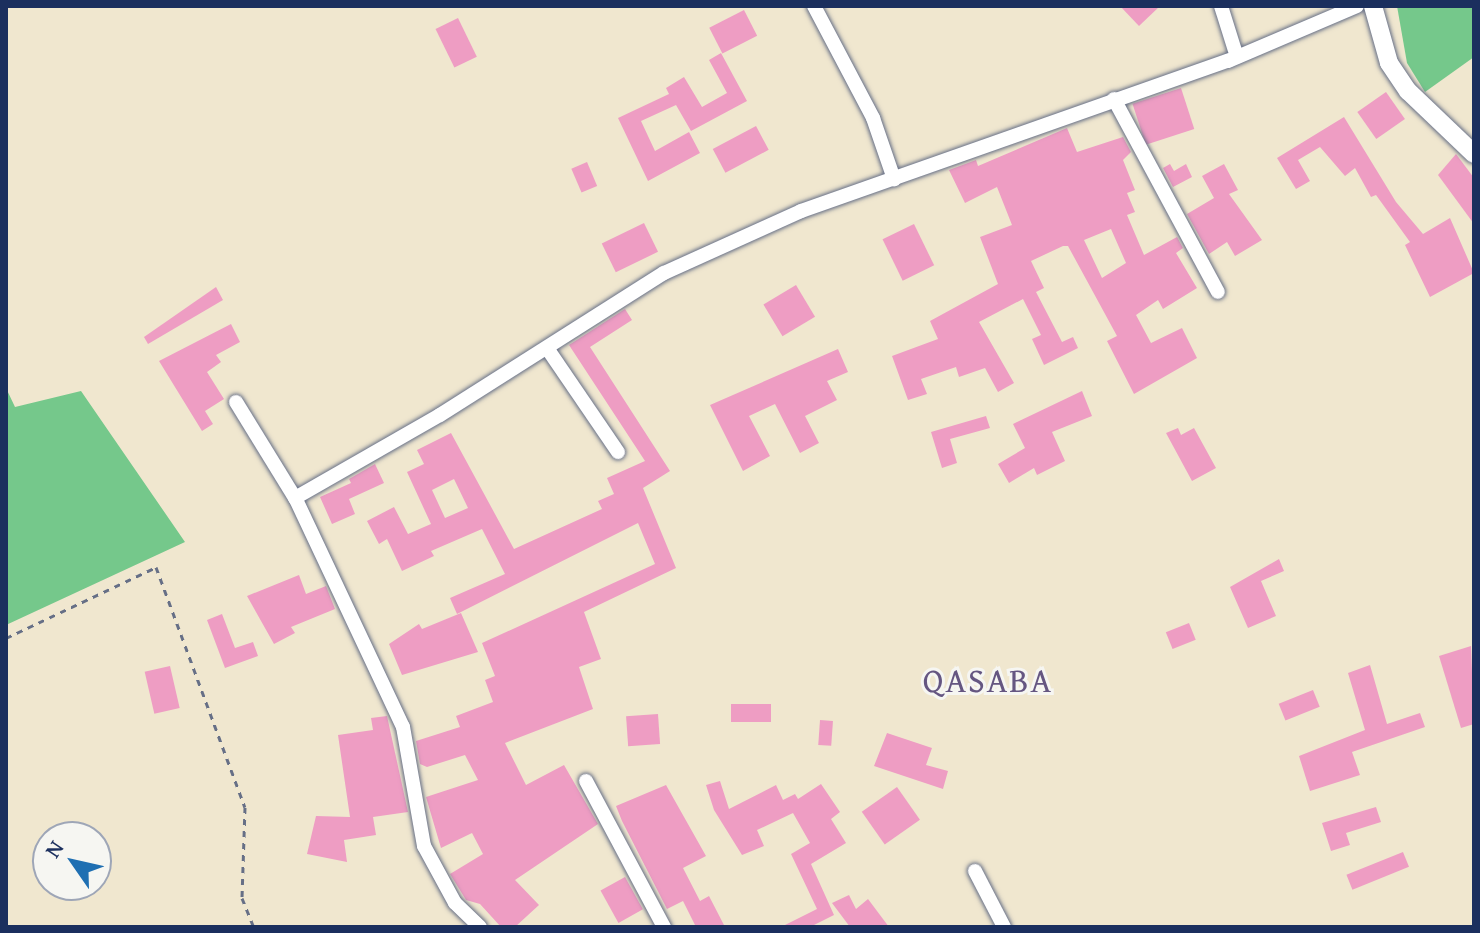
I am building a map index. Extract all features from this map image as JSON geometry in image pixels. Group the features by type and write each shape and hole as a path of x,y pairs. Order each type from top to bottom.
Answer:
{"street":[{"path":"814,6 873,118 894,179"},
{"path":"1221,6 1237,57"},
{"path":"295,498 547,348 664,273 801,211 1237,57 1357,6"},
{"path":"1373,6 1395,72 1474,154"},
{"path":"1114,99 1218,292"},
{"path":"547,348 618,452"},
{"path":"236,402 295,498 403,727 424,846 455,903 480,927"},
{"path":"586,781 664,927"},
{"path":"975,871 1004,927"}],"path":[{"path":"6,638 156,567 245,807 242,898 254,927"}],"green space":[{"path":"1397,6 1474,6 1474,57 1425,92 1407,63"},
{"path":"6,388 15,407 81,391 185,542 6,625"}],"building":[{"path":"1120,6 1160,6 1139,26"},
{"path":"744,10 757,36 722,54 709,28"},
{"path":"458,18 477,57 454,68 436,29"},
{"path":"721,53 747,101 691,131 676,105 641,121 655,151 689,132 700,153 648,181 618,118 669,94 666,88 684,77 702,107 727,93 709,60"},
{"path":"1181,88 1194,129 1146,145 1132,104"},
{"path":"1386,92 1405,119 1376,139 1357,112"},
{"path":"1344,117 1396,202 1423,234 1450,218 1474,273 1430,297 1405,245 1410,242 1376,195 1371,197 1355,168 1345,176 1320,147 1298,160 1310,181 1296,189 1277,158"},
{"path":"756,126 769,150 725,173 713,149"},
{"path":"1067,128 1077,152 1123,137 1131,152 1123,160 1135,190 1127,193 1135,212 1127,215 1144,255 1177,237 1183,248 1176,253 1197,288 1163,309 1158,300 1136,315 1151,343 1182,328 1197,358 1134,394 1107,341 1117,336 1068,246 1063,246 1031,261 1044,288 1036,292 1062,342 1073,337 1078,348 1044,365 1032,339 1041,335 1023,299 979,322 1014,383 998,392 985,368 959,377 956,367 921,379 927,394 908,400 892,356 938,339 930,321 998,284 980,237 1012,225 997,187 965,203 949,170 976,160 978,166","holes":["1111,229 1126,263 1102,278 1084,240"]},
{"path":"1456,154 1474,178 1474,224 1438,175"},
{"path":"587,162 597,186 582,193 571,169"},
{"path":"1170,164 1174,171 1186,164 1192,177 1173,187 1163,168"},
{"path":"1224,164 1238,190 1229,194 1262,240 1235,256 1227,242 1209,254 1187,214 1214,198 1202,176"},
{"path":"644,223 658,252 616,272 602,244"},
{"path":"914,224 934,265 903,281 883,239"},
{"path":"796,285 815,317 782,336 763,305"},
{"path":"216,287 223,300 148,344 144,337"},
{"path":"625,309 632,320 590,347 670,471 643,488 676,568 584,612 601,659 579,667 593,709 505,743 526,785 564,765 598,824 515,880 539,905 515,927 501,927 480,904 466,900 450,874 483,854 472,833 441,848 426,797 478,780 465,755 427,767 420,764 416,741 460,727 456,716 493,702 485,680 495,676 482,643 655,564 638,523 457,614 450,598 505,574 482,529 431,551 434,556 402,571 387,539 379,544 367,521 394,507 408,534 431,524 407,472 424,464 417,450 451,433 514,549 602,509 598,501 614,494 607,478 645,461 569,345","holes":["454,479 468,508 445,518 432,490"]},
{"path":"231,324 240,342 216,355 221,362 207,372 224,399 205,411 213,424 202,431 159,361"},
{"path":"838,349 848,372 827,381 837,400 805,416 819,443 800,453 775,404 749,416 770,456 743,471 710,405"},
{"path":"1082,391 1092,416 1052,432 1065,461 1037,475 1034,468 1009,483 998,464 1025,448 1013,424"},
{"path":"986,416 990,428 950,439 957,463 942,468 931,432"},
{"path":"1178,428 1181,435 1194,428 1216,468 1192,481 1166,433"},
{"path":"375,464 384,483 349,499 355,514 332,524 320,497 351,483 349,479"},
{"path":"1279,559 1284,571 1261,581 1276,616 1248,628 1230,587"},
{"path":"299,575 306,594 326,586 335,609 291,627 295,633 274,644 247,596"},
{"path":"461,613 478,652 402,675 389,644 419,624 422,629"},
{"path":"222,614 235,648 253,642 258,656 225,668 207,620"},
{"path":"1189,623 1196,640 1173,649 1166,632"},
{"path":"1471,646 1474,724 1461,728 1439,656"},
{"path":"1370,665 1387,724 1420,713 1425,727 1352,752 1360,775 1310,791 1299,756 1365,730 1348,673"},
{"path":"170,666 180,708 154,714 145,672"},
{"path":"1313,690 1320,707 1285,721 1279,704"},
{"path":"731,704 771,704 771,722 731,722"},
{"path":"658,714 660,744 628,746 626,716"},
{"path":"387,716 408,812 373,817 376,835 344,840 347,862 307,854 316,816 350,817 338,735 373,730 371,718"},
{"path":"820,720 833,721 831,746 818,745"},
{"path":"887,733 932,748 926,765 948,771 943,789 874,766"},
{"path":"720,781 729,809 776,785 783,800 795,794 798,799 821,784 840,812 831,819 846,843 811,864 834,915 810,927 781,927 817,909 791,854 810,843 793,813 757,830 764,846 742,855 714,810 706,785"},
{"path":"666,785 706,856 683,868 700,901 709,896 725,927 696,927 683,901 667,909 622,821 616,806"},
{"path":"897,787 920,820 885,844 862,812"},
{"path":"1376,807 1381,822 1346,833 1350,845 1331,851 1322,823"},
{"path":"1403,852 1409,867 1352,890 1346,875"},
{"path":"625,877 643,909 618,923 601,891"},
{"path":"849,895 856,909 868,899 889,927 850,927 832,903"}],"district":[{"name":"QASABA","path":"988,680"}]}
